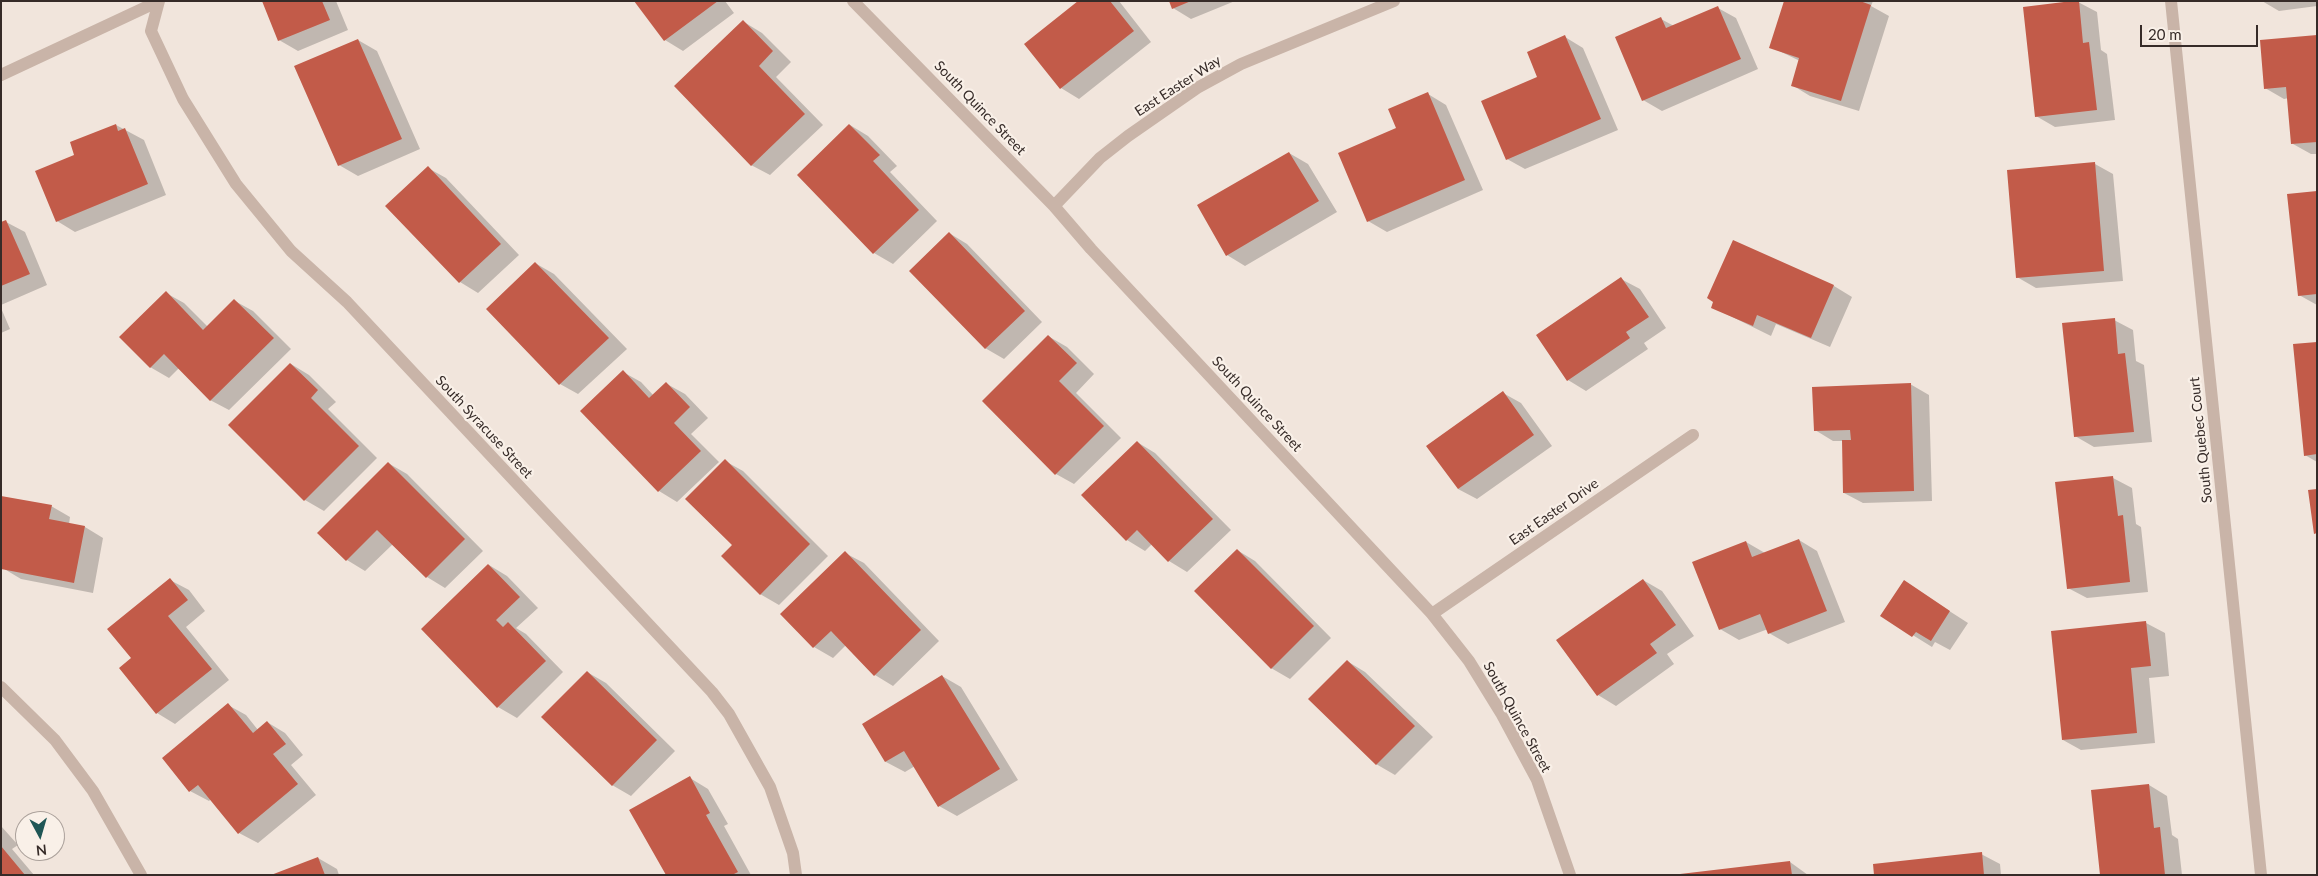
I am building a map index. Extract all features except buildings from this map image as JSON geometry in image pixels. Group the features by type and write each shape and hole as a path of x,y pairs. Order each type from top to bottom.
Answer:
{"street":[{"path":"1,75 159,1"},
{"name":"South Syracuse Street","path":"159,1 151,31 183,100 236,184 291,250 347,302 712,692 729,714 770,787 793,853 796,875"},
{"name":"South Quince Street","path":"853,1 1054,206 1098,256 1432,614 1469,661 1537,780 1570,875"},
{"name":"East Easter Way","path":"1054,206 1100,158 1197,88 1242,64 1394,1"},
{"name":"South Quebec Court","path":"2171,1 2261,875"},
{"name":"East Easter Drive","path":"1432,614 1693,435"},
{"path":"1,687 55,740 93,791 141,875"}]}
